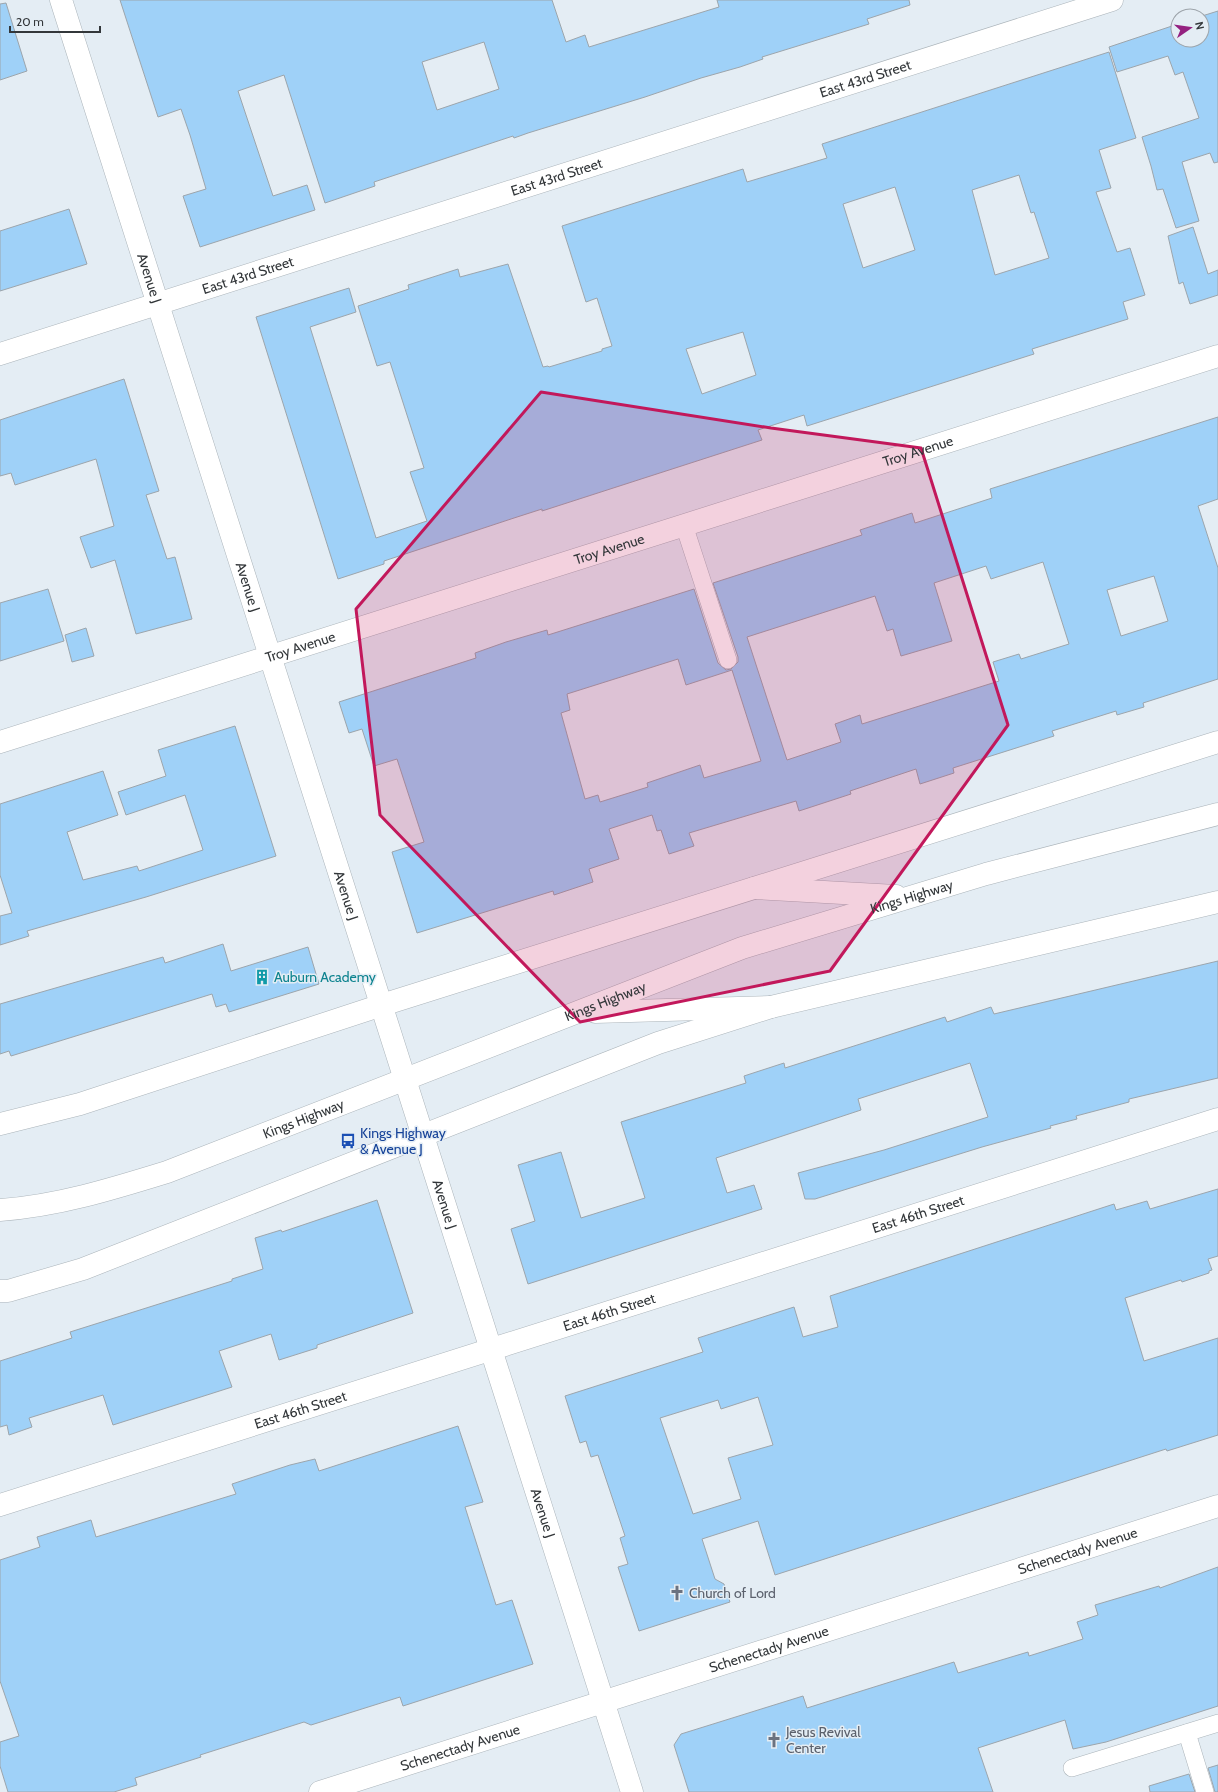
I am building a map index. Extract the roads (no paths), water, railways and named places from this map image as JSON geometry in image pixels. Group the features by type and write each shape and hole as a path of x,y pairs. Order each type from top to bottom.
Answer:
{"street":[{"name":"Avenue J","path":"61,0 632,1792"},
{"name":"East 43rd Street","path":"0,354 1112,0"},
{"name":"Troy Avenue","path":"0,742 1218,356"},
{"path":"0,1124 80,1104 382,1005 1218,742"},
{"name":"Kings Highway","path":"0,1210 26,1208 99,1193 167,1172 742,948 986,874 1218,814"},
{"path":"754,888 912,896"},
{"path":"0,1291 8,1291 83,1269 658,1043 771,1007 1218,902"},
{"path":"580,1012 771,1007"},
{"name":"East 46th Street","path":"0,1505 1218,1119"},
{"name":"Schenectady Avenue","path":"320,1792 1218,1506"}],"lane":[{"path":"684,525 728,660"},
{"path":"1072,1768 1218,1723"},
{"path":"1187,1733 1205,1792"}],"place":[{"name":"Auburn Academy","path":"262,977"},
{"name":"Kings Highway & Avenue J","path":"348,1141"},
{"name":"Church of Lord","path":"677,1593"},
{"name":"Jesus Revival Center","path":"774,1740"}]}
